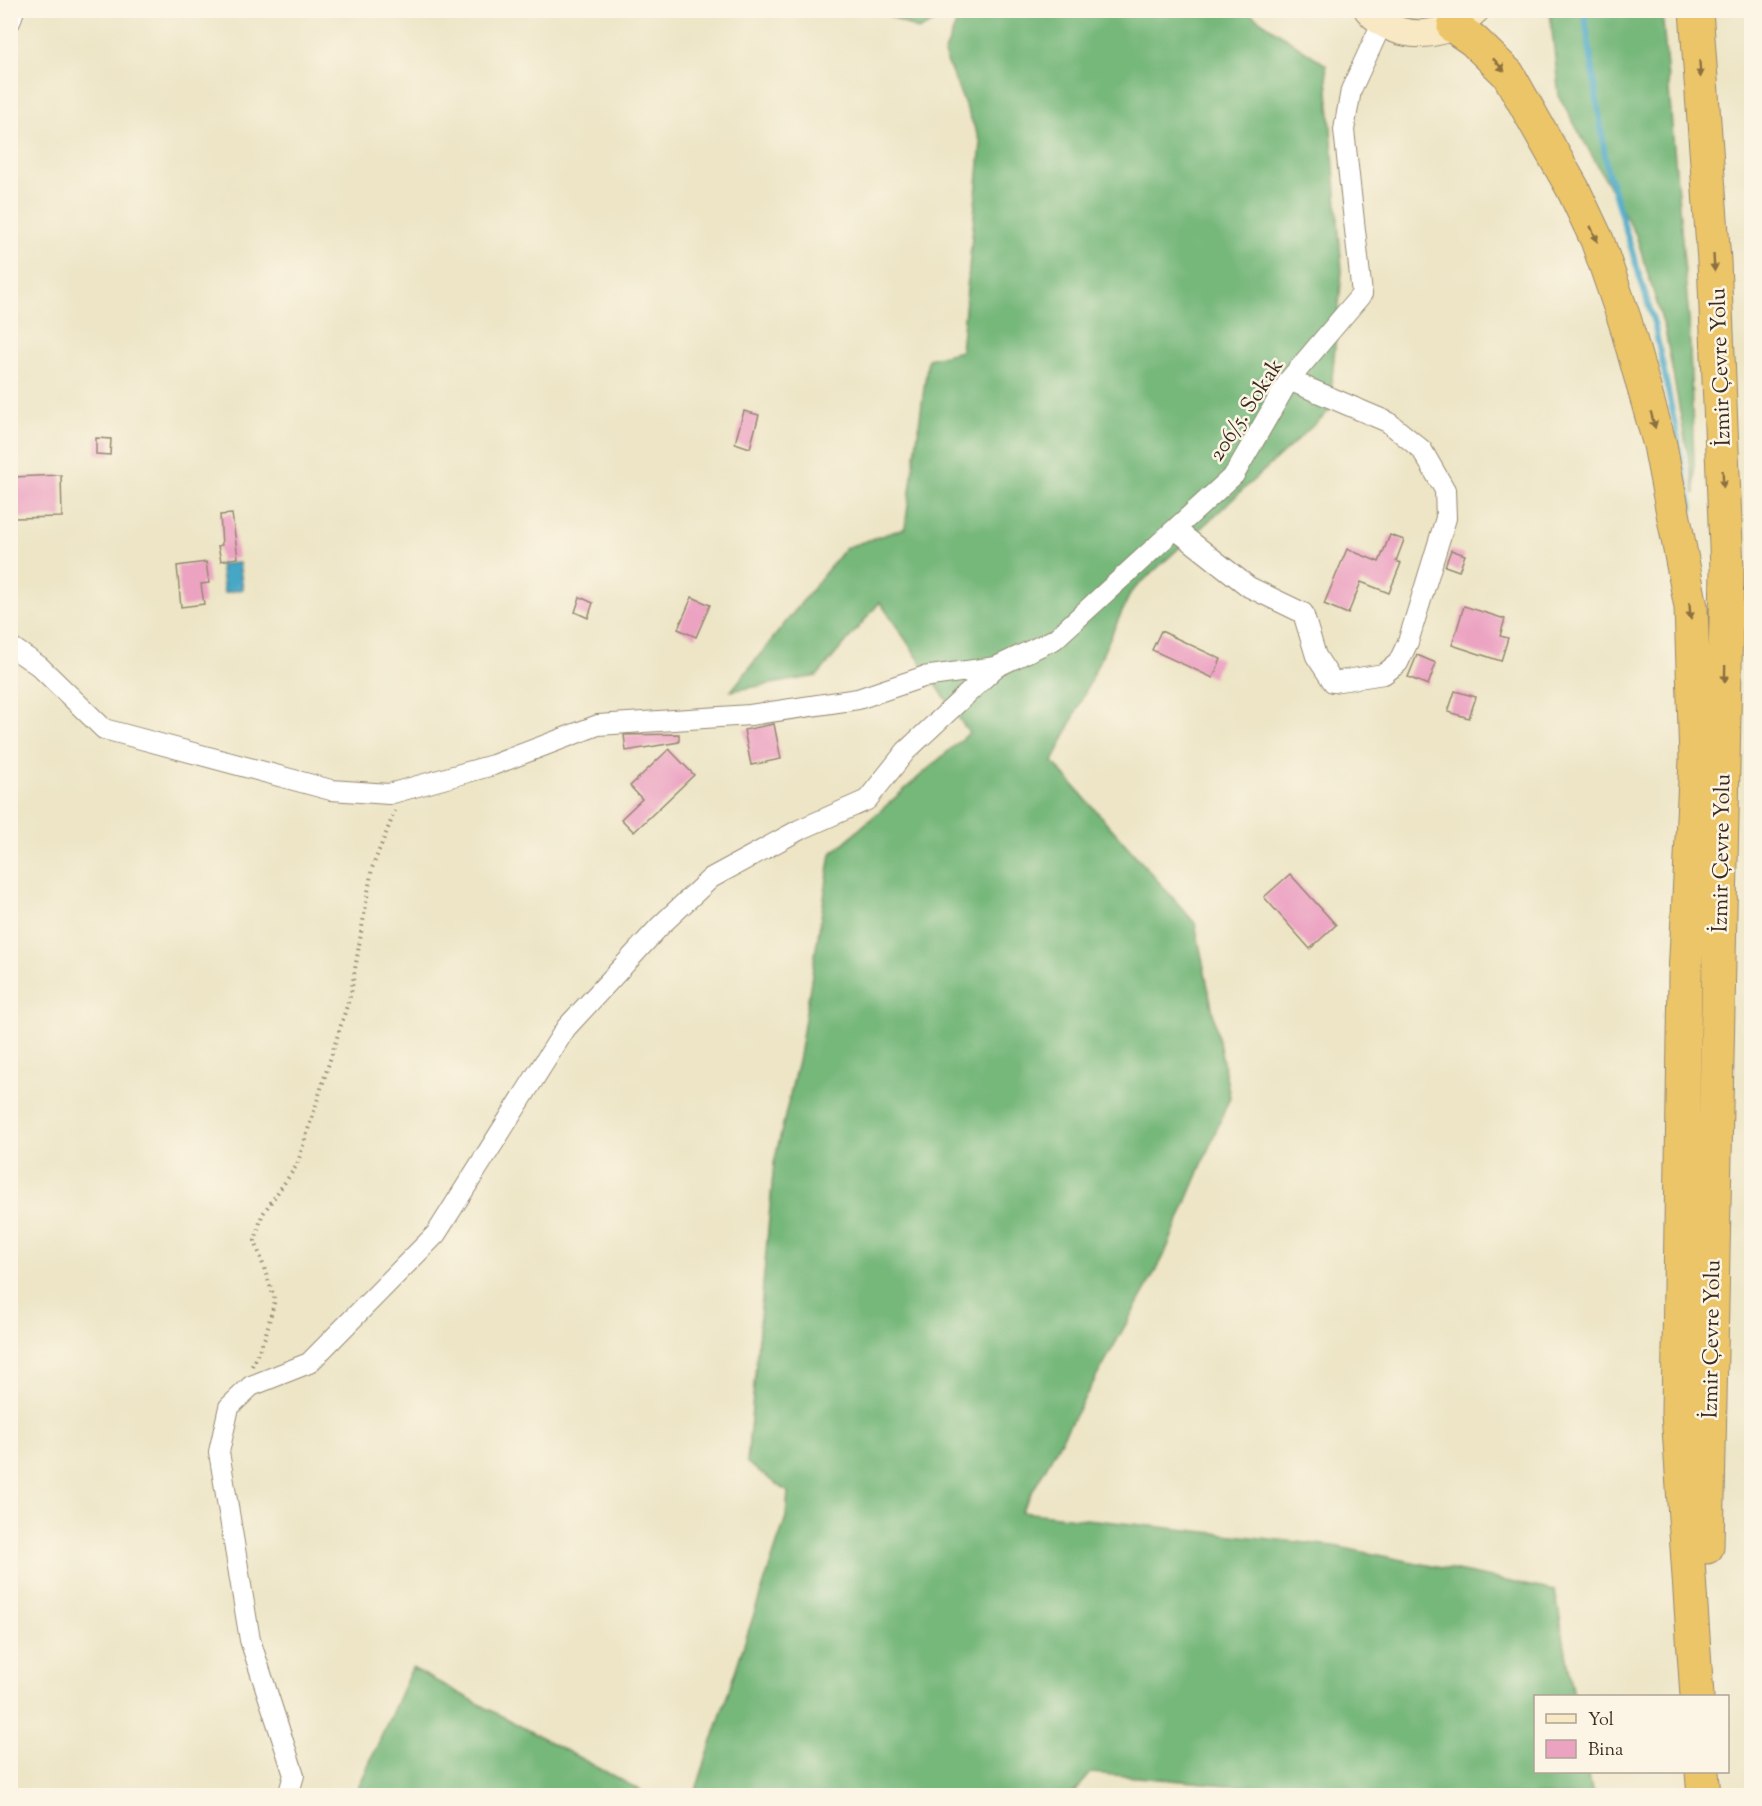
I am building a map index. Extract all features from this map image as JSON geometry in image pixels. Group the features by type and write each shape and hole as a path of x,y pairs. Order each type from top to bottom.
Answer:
{"highway":[{"name":"İzmir Çevre Yolu","path":"1696,10 1714,261 1727,569 1711,1269 1706,1611 1708,1695"},
{"path":"1465,19 1473,40 1508,74 1573,189 1597,240 1625,321 1660,445 1691,607 1696,760 1682,1063 1678,1413 1697,1695"},
{"path":"1702,1773 1704,1796"},
{"path":"1710,1773 1710,1796"}],"main road":[{"path":"1375,16 1393,28 1417,34 1430,34 1465,19"}],"street":[{"path":"10,22 14,10"},
{"name":"206/5. Sokak","path":"996,667 1055,639 1234,475 1289,380 1362,294 1344,129 1351,90 1375,16"},
{"path":"1175,529 1249,587 1303,613 1316,656 1333,682 1384,674 1398,663 1408,642 1446,518 1445,490 1422,450 1388,422 1289,380"},
{"path":"10,646 39,666 104,729 331,790 389,794 493,765 598,725 750,715 858,699 923,678 996,667"},
{"path":"288,1796 294,1775 250,1640 219,1452 229,1407 250,1386 309,1364 436,1234 566,1028 660,926 711,878 799,831 867,800 906,751 996,667"}],"path":[{"path":"236,1401 265,1337 275,1300 255,1241 262,1215 297,1166 351,993 372,868 395,811 404,806"}],"green space":[{"path":"880,11 956,11 918,30"},
{"path":"961,11 1246,11 1326,65 1342,271 1329,411 1131,592 1053,762 1195,923 1230,1097 1163,1258 1021,1512 1334,1546 1555,1591 1574,1695 1534,1695 1534,1773 1588,1773 1593,1795 1253,1796 1250,1787 1091,1773 1072,1795 694,1796 786,1517 788,1492 747,1463 774,1163 799,1056 831,854 969,733 880,602 817,676 731,691 845,548 905,528 928,359 961,351 981,143 944,54"},
{"path":"1394,11 1450,11 1436,17 1422,18"},
{"path":"1550,11 1662,11 1689,320 1695,494 1665,330 1636,235 1559,96"},
{"path":"412,1668 649,1795 355,1795"}],"water":[{"path":"239,563 243,589 224,593 220,564"}],"building":[{"path":"744,411 759,415 750,448 735,443"},
{"path":"96,438 111,439 110,455 96,454"},
{"path":"61,475 62,517 14,518 12,477"},
{"path":"232,514 238,558 221,561 218,546 222,545 220,515"},
{"path":"1390,535 1404,540 1396,561 1401,563 1389,593 1361,582 1348,614 1324,604 1347,549 1379,562"},
{"path":"1451,550 1465,555 1459,571 1445,566"},
{"path":"206,562 209,583 201,584 204,604 181,607 177,566"},
{"path":"580,597 593,603 588,618 575,612"},
{"path":"692,597 710,605 696,637 678,629"},
{"path":"1464,606 1505,619 1500,636 1508,638 1501,661 1452,645"},
{"path":"1161,631 1221,659 1213,678 1152,650"},
{"path":"1417,655 1436,663 1428,685 1408,677"},
{"path":"1455,691 1476,697 1469,718 1448,712"},
{"path":"774,724 781,759 751,765 744,730"},
{"path":"679,734 679,742 626,751 624,735"},
{"path":"669,749 694,775 634,832 621,819 642,799 630,786"},
{"path":"1290,874 1336,925 1310,949 1264,897"}],"waterway":[{"path":"1584,10 1607,169 1654,323 1692,508"}]}
